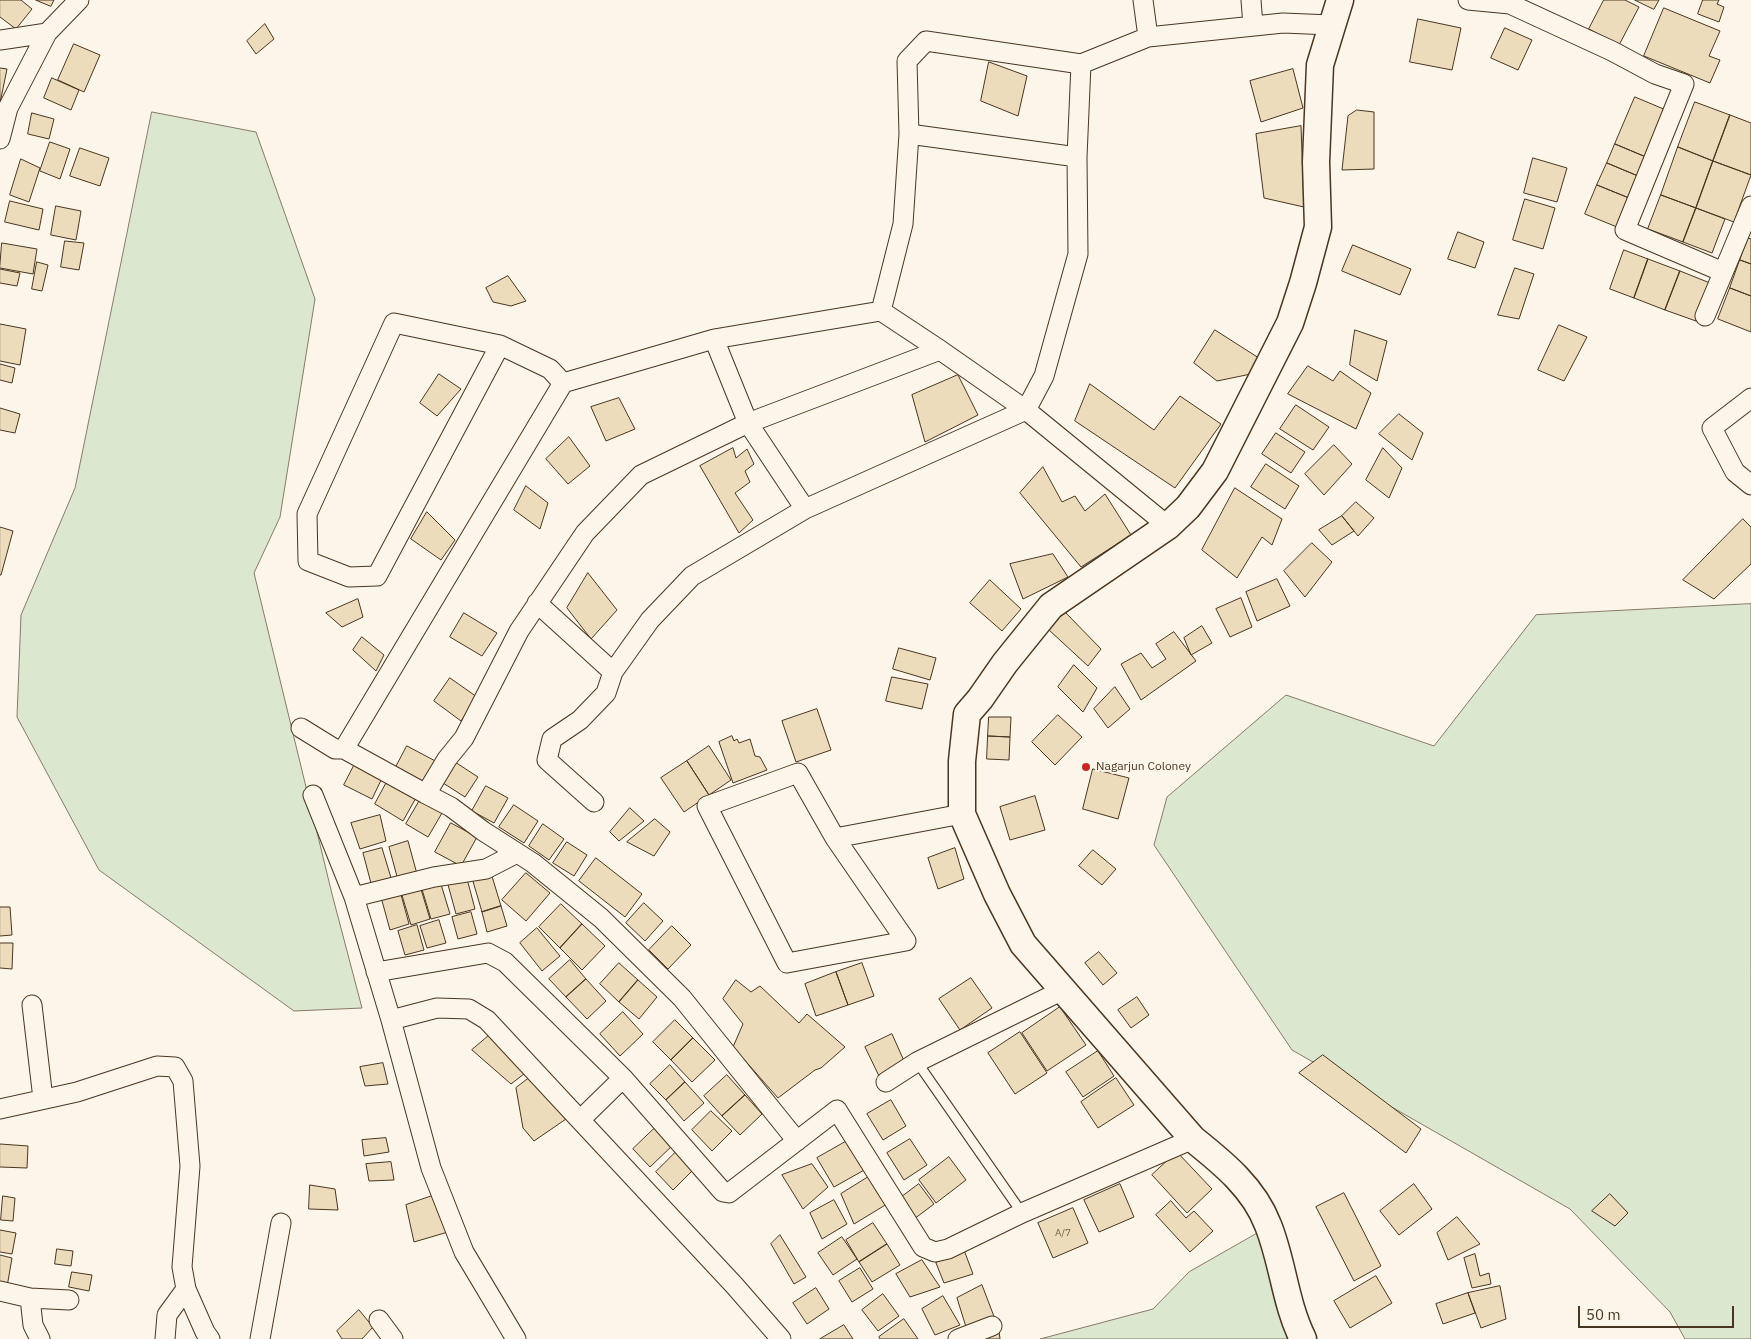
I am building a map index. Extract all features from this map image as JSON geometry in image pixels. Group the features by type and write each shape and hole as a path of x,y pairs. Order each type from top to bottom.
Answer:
{"main road":[{"path":"1303,1339 1294,1321 1268,1224 1242,1182 1222,1162 1193,1139 1023,944 997,894 962,814 962,761 967,714 1051,606 1168,526 1188,507 1215,471 1290,323 1318,227 1316,162 1320,65 1340,0"}],"street":[{"path":"0,139 8,108 46,33 79,0"},
{"path":"1143,0 1148,37"},
{"path":"1251,0 1253,26"},
{"path":"1468,0 1510,4 1612,51 1655,74 1684,84 1625,230 1723,272"},
{"path":"881,311 903,224 909,134 907,61 926,41 1081,64 1148,37 1283,23 1332,25"},
{"path":"0,40 46,33"},
{"path":"594,802 547,760 552,739 580,720 606,693 613,672 650,620 692,576 805,509 1026,410 1044,376 1078,254 1077,157 1081,64"},
{"path":"909,134 1077,157"},
{"path":"1705,316 1751,206"},
{"path":"344,749 563,384 714,339 881,311 1026,410 1168,526"},
{"path":"500,345 377,576 349,577 308,561 307,514 394,323 500,345 550,369 563,384"},
{"path":"714,339 748,423 805,509"},
{"path":"426,794 447,759 464,738 519,631 536,603 584,533 641,475 748,423 940,350"},
{"path":"1751,398 1712,428 1735,472 1751,485"},
{"path":"536,603 613,672"},
{"path":"302,728 335,749 344,749 451,807 533,863 601,918 682,998 797,1142"},
{"path":"798,774 835,838 906,941 787,964 707,806 798,774"},
{"path":"313,795 354,897 431,1168 464,1252 516,1339"},
{"path":"835,838 962,814"},
{"path":"354,897 434,877 486,869 517,853"},
{"path":"376,972 488,953 505,962 624,1078 723,1192 730,1193 837,1110 923,1247 935,1252 948,1249 1022,1213 1193,1139"},
{"path":"886,1082 917,1062 1063,990"},
{"path":"32,1005 43,1099"},
{"path":"390,1020 437,1008 470,1009 487,1020 734,1285 781,1339"},
{"path":"0,1109 77,1092 156,1066 175,1067 183,1081 190,1166 182,1267 186,1289 210,1339"},
{"path":"580,1120 624,1078"},
{"path":"260,1339 281,1223"},
{"path":"165,1339 167,1315 186,1289"},
{"path":"0,1291 30,1298 69,1300"},
{"path":"30,1298 33,1325 40,1339"},
{"path":"379,1320 393,1339"},
{"path":"958,1339 992,1326"}],"lane":[{"path":"917,1062 1022,1213"}],"green space":[{"path":"152,112 256,132 315,299 280,517 254,573 332,894 362,1008 294,1011 99,870 17,717 21,615 75,488"},
{"path":"1751,604 1751,1339 1685,1339 1670,1312 1570,1209 1292,1050 1154,845 1167,797 1286,695 1434,746 1536,615"},
{"path":"1258,1233 1315,1339 1040,1339 1153,1309 1189,1272"}],"building":[{"path":"0,0 21,0 32,9 16,29 0,17"},
{"path":"36,0 54,0 51,6"},
{"path":"1604,0 1625,0 1639,7 1619,45 1589,29"},
{"path":"1635,0 1659,0 1654,9"},
{"path":"1703,0 1719,0 1717,4 1724,7 1719,22 1698,14"},
{"path":"1664,8 1720,31 1709,56 1720,60 1710,83 1644,56"},
{"path":"1418,19 1461,28 1452,70 1410,62"},
{"path":"265,24 274,39 256,54 247,41"},
{"path":"1505,28 1532,40 1518,70 1491,58"},
{"path":"74,44 100,55 84,92 58,80"},
{"path":"989,62 1027,76 1018,116 981,101"},
{"path":"0,68 7,69 0,103"},
{"path":"1293,69 1303,108 1261,122 1250,81"},
{"path":"52,78 79,90 71,110 44,98"},
{"path":"1635,97 1666,110 1646,157 1615,144"},
{"path":"1695,102 1730,115 1713,161 1678,147"},
{"path":"1357,110 1374,112 1374,169 1342,170 1348,116"},
{"path":"32,113 54,119 49,139 28,134"},
{"path":"1730,115 1751,123 1751,175 1713,161"},
{"path":"1301,126 1304,207 1264,198 1256,134"},
{"path":"50,142 70,149 60,179 40,171"},
{"path":"1615,144 1646,157 1638,176 1607,163"},
{"path":"1678,147 1713,161 1696,208 1661,195"},
{"path":"80,148 109,158 100,186 70,176"},
{"path":"1533,158 1567,168 1557,202 1524,193"},
{"path":"21,159 40,168 29,202 10,195"},
{"path":"1713,161 1751,175 1734,222 1696,208"},
{"path":"1607,163 1638,176 1629,198 1597,185"},
{"path":"1597,185 1629,198 1617,227 1585,214"},
{"path":"1661,195 1696,208 1683,242 1648,229"},
{"path":"1525,199 1555,208 1543,249 1513,240"},
{"path":"10,201 43,209 39,230 5,222"},
{"path":"56,206 81,211 76,240 51,235"},
{"path":"1696,208 1725,219 1712,253 1683,242"},
{"path":"1458,232 1484,242 1475,268 1448,259"},
{"path":"1748,238 1751,239 1751,264 1740,260"},
{"path":"65,241 84,243 79,270 61,267"},
{"path":"2,243 37,249 33,274 0,268"},
{"path":"1353,245 1411,269 1400,295 1342,271"},
{"path":"1624,250 1648,259 1634,298 1610,289"},
{"path":"1648,259 1680,271 1665,310 1634,298"},
{"path":"1740,260 1751,264 1751,296 1730,288"},
{"path":"37,262 48,265 42,291 32,289"},
{"path":"1515,268 1534,274 1519,319 1498,315"},
{"path":"0,269 20,273 17,286 0,283"},
{"path":"1680,271 1710,283 1696,321 1665,310"},
{"path":"508,276 526,301 511,306 493,302 486,288"},
{"path":"1730,288 1751,296 1751,332 1718,319"},
{"path":"0,324 26,329 20,365 0,361"},
{"path":"1559,325 1587,337 1564,381 1538,370"},
{"path":"1215,330 1262,360 1251,374 1217,381 1194,363"},
{"path":"1355,330 1387,341 1377,381 1350,365"},
{"path":"0,364 15,368 12,383 0,380"},
{"path":"1308,366 1333,381 1340,371 1371,393 1356,429 1288,394"},
{"path":"439,374 461,389 437,416 420,403"},
{"path":"958,375 978,415 925,442 912,395"},
{"path":"1090,384 1154,430 1180,396 1221,424 1175,488 1075,421"},
{"path":"619,398 635,429 606,441 591,407"},
{"path":"1296,405 1329,427 1313,450 1280,429"},
{"path":"0,408 20,414 15,433 0,430"},
{"path":"1399,414 1423,433 1412,460 1379,434"},
{"path":"1276,433 1305,452 1291,473 1262,454"},
{"path":"569,437 590,466 568,484 546,459"},
{"path":"1334,445 1352,464 1324,495 1305,474"},
{"path":"733,448 736,458 747,449 754,464 745,471 750,482 735,493 753,520 739,533 700,466"},
{"path":"1383,448 1402,468 1389,498 1366,480"},
{"path":"1266,464 1299,486 1285,509 1251,487"},
{"path":"1043,467 1062,502 1075,496 1085,511 1105,494 1131,535 1081,567 1020,493"},
{"path":"526,486 548,503 540,529 514,510"},
{"path":"1235,488 1282,519 1272,545 1262,537 1237,578 1202,550"},
{"path":"1356,502 1374,518 1358,536 1342,516"},
{"path":"427,512 455,540 441,560 411,539"},
{"path":"1342,516 1354,531 1332,545 1319,530"},
{"path":"1743,519 1751,527 1751,564 1714,599 1683,580"},
{"path":"0,527 13,531 1,575 0,575"},
{"path":"1312,543 1332,562 1305,597 1284,571"},
{"path":"1053,554 1068,577 1023,599 1010,564"},
{"path":"588,573 617,610 591,639 567,608"},
{"path":"1277,579 1290,606 1257,621 1246,592"},
{"path":"990,580 1021,609 1002,631 970,603"},
{"path":"1241,598 1252,627 1230,637 1216,609"},
{"path":"358,599 363,617 342,627 326,613"},
{"path":"1065,612 1101,649 1088,666 1049,630"},
{"path":"464,613 497,633 482,656 450,637"},
{"path":"1202,626 1212,643 1191,655 1184,638"},
{"path":"1174,632 1196,661 1141,700 1121,664 1141,653 1152,668 1166,659 1156,644"},
{"path":"362,637 384,655 376,671 353,650"},
{"path":"899,648 936,658 930,680 893,669"},
{"path":"1074,665 1097,688 1083,712 1058,687"},
{"path":"892,677 928,684 922,709 886,701"},
{"path":"450,678 477,697 461,721 434,701"},
{"path":"1115,687 1130,709 1108,728 1094,709"},
{"path":"817,709 831,750 796,762 782,721"},
{"path":"1058,715 1082,737 1055,765 1032,742"},
{"path":"989,717 1011,717 1010,737 988,736"},
{"path":"732,736 734,741 737,739 739,743 750,739 755,756 760,757 767,770 733,783 719,742"},
{"path":"988,736 1010,737 1009,760 987,759"},
{"path":"407,746 441,764 429,785 396,767"},
{"path":"709,746 731,780 709,795 687,761"},
{"path":"357,760 384,774 372,799 344,785"},
{"path":"687,761 709,795 684,812 661,778"},
{"path":"455,762 478,777 465,797 443,783"},
{"path":"1093,769 1129,778 1118,819 1083,809"},
{"path":"388,780 417,796 403,821 375,804"},
{"path":"486,786 508,798 494,823 472,811"},
{"path":"1035,796 1045,830 1010,840 1000,807"},
{"path":"420,800 442,813 428,837 406,824"},
{"path":"514,805 538,821 524,843 499,827"},
{"path":"630,808 644,821 619,841 610,832"},
{"path":"380,815 386,841 360,849 351,823"},
{"path":"655,819 670,832 654,856 627,842"},
{"path":"451,823 477,837 461,866 435,852"},
{"path":"543,824 564,839 549,860 529,846"},
{"path":"408,841 417,874 398,880 389,847"},
{"path":"567,842 587,855 574,876 553,863"},
{"path":"382,848 392,881 372,887 363,853"},
{"path":"955,848 964,879 938,889 928,858"},
{"path":"1093,850 1116,869 1102,885 1079,866"},
{"path":"596,858 642,894 625,917 579,881"},
{"path":"491,873 501,906 482,912 472,878"},
{"path":"526,873 550,893 526,921 502,900"},
{"path":"466,875 475,909 456,914 447,881"},
{"path":"440,881 450,914 431,919 421,886"},
{"path":"420,886 430,919 411,925 401,892"},
{"path":"400,891 409,924 390,930 381,897"},
{"path":"644,903 663,921 645,941 626,923"},
{"path":"561,904 582,924 560,948 539,927"},
{"path":"501,906 507,926 487,932 482,912"},
{"path":"0,907 10,907 12,935 0,936"},
{"path":"471,912 477,934 458,939 452,917"},
{"path":"439,920 446,943 427,948 420,926"},
{"path":"582,924 605,946 582,970 560,948"},
{"path":"417,925 424,950 405,955 398,931"},
{"path":"672,926 691,945 668,969 649,950"},
{"path":"537,928 560,956 542,971 520,943"},
{"path":"0,943 13,943 12,969 0,968"},
{"path":"1099,952 1117,973 1103,985 1085,963"},
{"path":"570,960 586,979 566,997 549,979"},
{"path":"619,963 638,980 619,1002 600,984"},
{"path":"862,963 874,996 848,1005 836,972"},
{"path":"836,972 848,1005 816,1016 805,984"},
{"path":"971,978 992,1008 960,1030 939,999"},
{"path":"586,979 606,1001 587,1019 566,997"},
{"path":"638,980 657,997 639,1019 619,1002"},
{"path":"736,980 751,992 760,986 799,1023 807,1014 845,1047 821,1068 815,1070 778,1098 733,1047 743,1024 723,999"},
{"path":"1137,997 1149,1015 1131,1028 1118,1010"},
{"path":"1060,1007 1086,1045 1047,1071 1022,1033"},
{"path":"623,1012 643,1034 620,1056 600,1034"},
{"path":"675,1020 693,1038 671,1060 653,1042"},
{"path":"1020,1032 1047,1073 1015,1094 988,1053"},
{"path":"492,1033 529,1070 511,1084 472,1050"},
{"path":"892,1034 905,1063 879,1076 865,1047"},
{"path":"693,1038 715,1060 692,1082 671,1060"},
{"path":"1098,1051 1114,1076 1083,1097 1066,1072"},
{"path":"1323,1055 1421,1129 1406,1153 1299,1073"},
{"path":"383,1063 388,1084 365,1086 360,1067"},
{"path":"670,1065 685,1082 666,1100 650,1084"},
{"path":"727,1075 745,1095 722,1116 704,1096"},
{"path":"529,1078 566,1119 534,1141 523,1128 516,1088"},
{"path":"1116,1078 1134,1105 1098,1128 1081,1102"},
{"path":"685,1082 704,1103 684,1121 666,1100"},
{"path":"745,1095 762,1114 740,1135 722,1116"},
{"path":"891,1100 906,1126 883,1140 867,1114"},
{"path":"711,1111 732,1131 712,1151 692,1130"},
{"path":"657,1126 674,1144 650,1167 633,1149"},
{"path":"386,1138 389,1152 364,1156 362,1140"},
{"path":"910,1139 927,1165 904,1180 887,1153"},
{"path":"847,1141 866,1169 834,1187 817,1158"},
{"path":"0,1144 28,1146 27,1168 0,1167"},
{"path":"677,1151 694,1169 673,1190 656,1172"},
{"path":"1177,1152 1212,1189 1187,1213 1152,1175"},
{"path":"949,1157 966,1180 936,1203 919,1180"},
{"path":"391,1162 394,1180 369,1181 366,1164"},
{"path":"812,1164 828,1187 803,1209 782,1175"},
{"path":"870,1176 887,1204 854,1224 841,1194"},
{"path":"919,1184 934,1204 914,1219 899,1199"},
{"path":"1120,1184 1134,1217 1099,1232 1084,1200"},
{"path":"1414,1184 1432,1209 1399,1235 1380,1211"},
{"path":"310,1185 335,1189 338,1210 309,1209"},
{"path":"1344,1193 1381,1266 1354,1281 1316,1207"},
{"path":"438,1194 448,1232 414,1242 406,1205"},
{"path":"1610,1194 1628,1213 1615,1226 1592,1211"},
{"path":"3,1196 15,1198 13,1221 1,1220"},
{"path":"834,1200 847,1224 822,1239 810,1213"},
{"path":"1171,1201 1186,1218 1194,1211 1213,1231 1190,1252 1156,1215"},
{"path":"1073,1208 1088,1243 1053,1258 1038,1223"},
{"path":"1457,1217 1480,1244 1448,1260 1437,1233"},
{"path":"873,1223 887,1244 859,1262 846,1240"},
{"path":"0,1230 16,1233 12,1254 0,1252"},
{"path":"780,1235 806,1277 794,1284 771,1244"},
{"path":"842,1237 857,1259 833,1275 818,1253"},
{"path":"887,1244 900,1265 872,1282 859,1262"},
{"path":"57,1249 73,1251 71,1266 55,1264"},
{"path":"964,1250 973,1274 944,1283 936,1263"},
{"path":"1475,1254 1480,1276 1489,1273 1491,1284 1472,1288 1464,1258"},
{"path":"0,1255 12,1258 7,1287 0,1286"},
{"path":"922,1260 940,1287 910,1297 896,1274"},
{"path":"860,1268 873,1289 852,1302 839,1281"},
{"path":"72,1272 92,1275 89,1291 69,1287"},
{"path":"1376,1276 1392,1303 1350,1328 1334,1301"},
{"path":"982,1285 995,1319 966,1327 957,1298"},
{"path":"1500,1286 1506,1319 1481,1328 1468,1293"},
{"path":"816,1288 829,1309 807,1324 793,1303"},
{"path":"1468,1293 1475,1313 1443,1324 1436,1304"},
{"path":"883,1294 899,1316 878,1331 862,1310"},
{"path":"943,1296 960,1325 935,1335 922,1309"},
{"path":"359,1310 373,1327 362,1339 342,1339 337,1331"},
{"path":"904,1319 918,1339 880,1339 879,1337"},
{"path":"844,1325 853,1339 820,1339"},
{"path":"999,1331 1000,1339 965,1339"}],"place":[{"name":"Nagarjun Coloney","path":"1086,767"}]}
